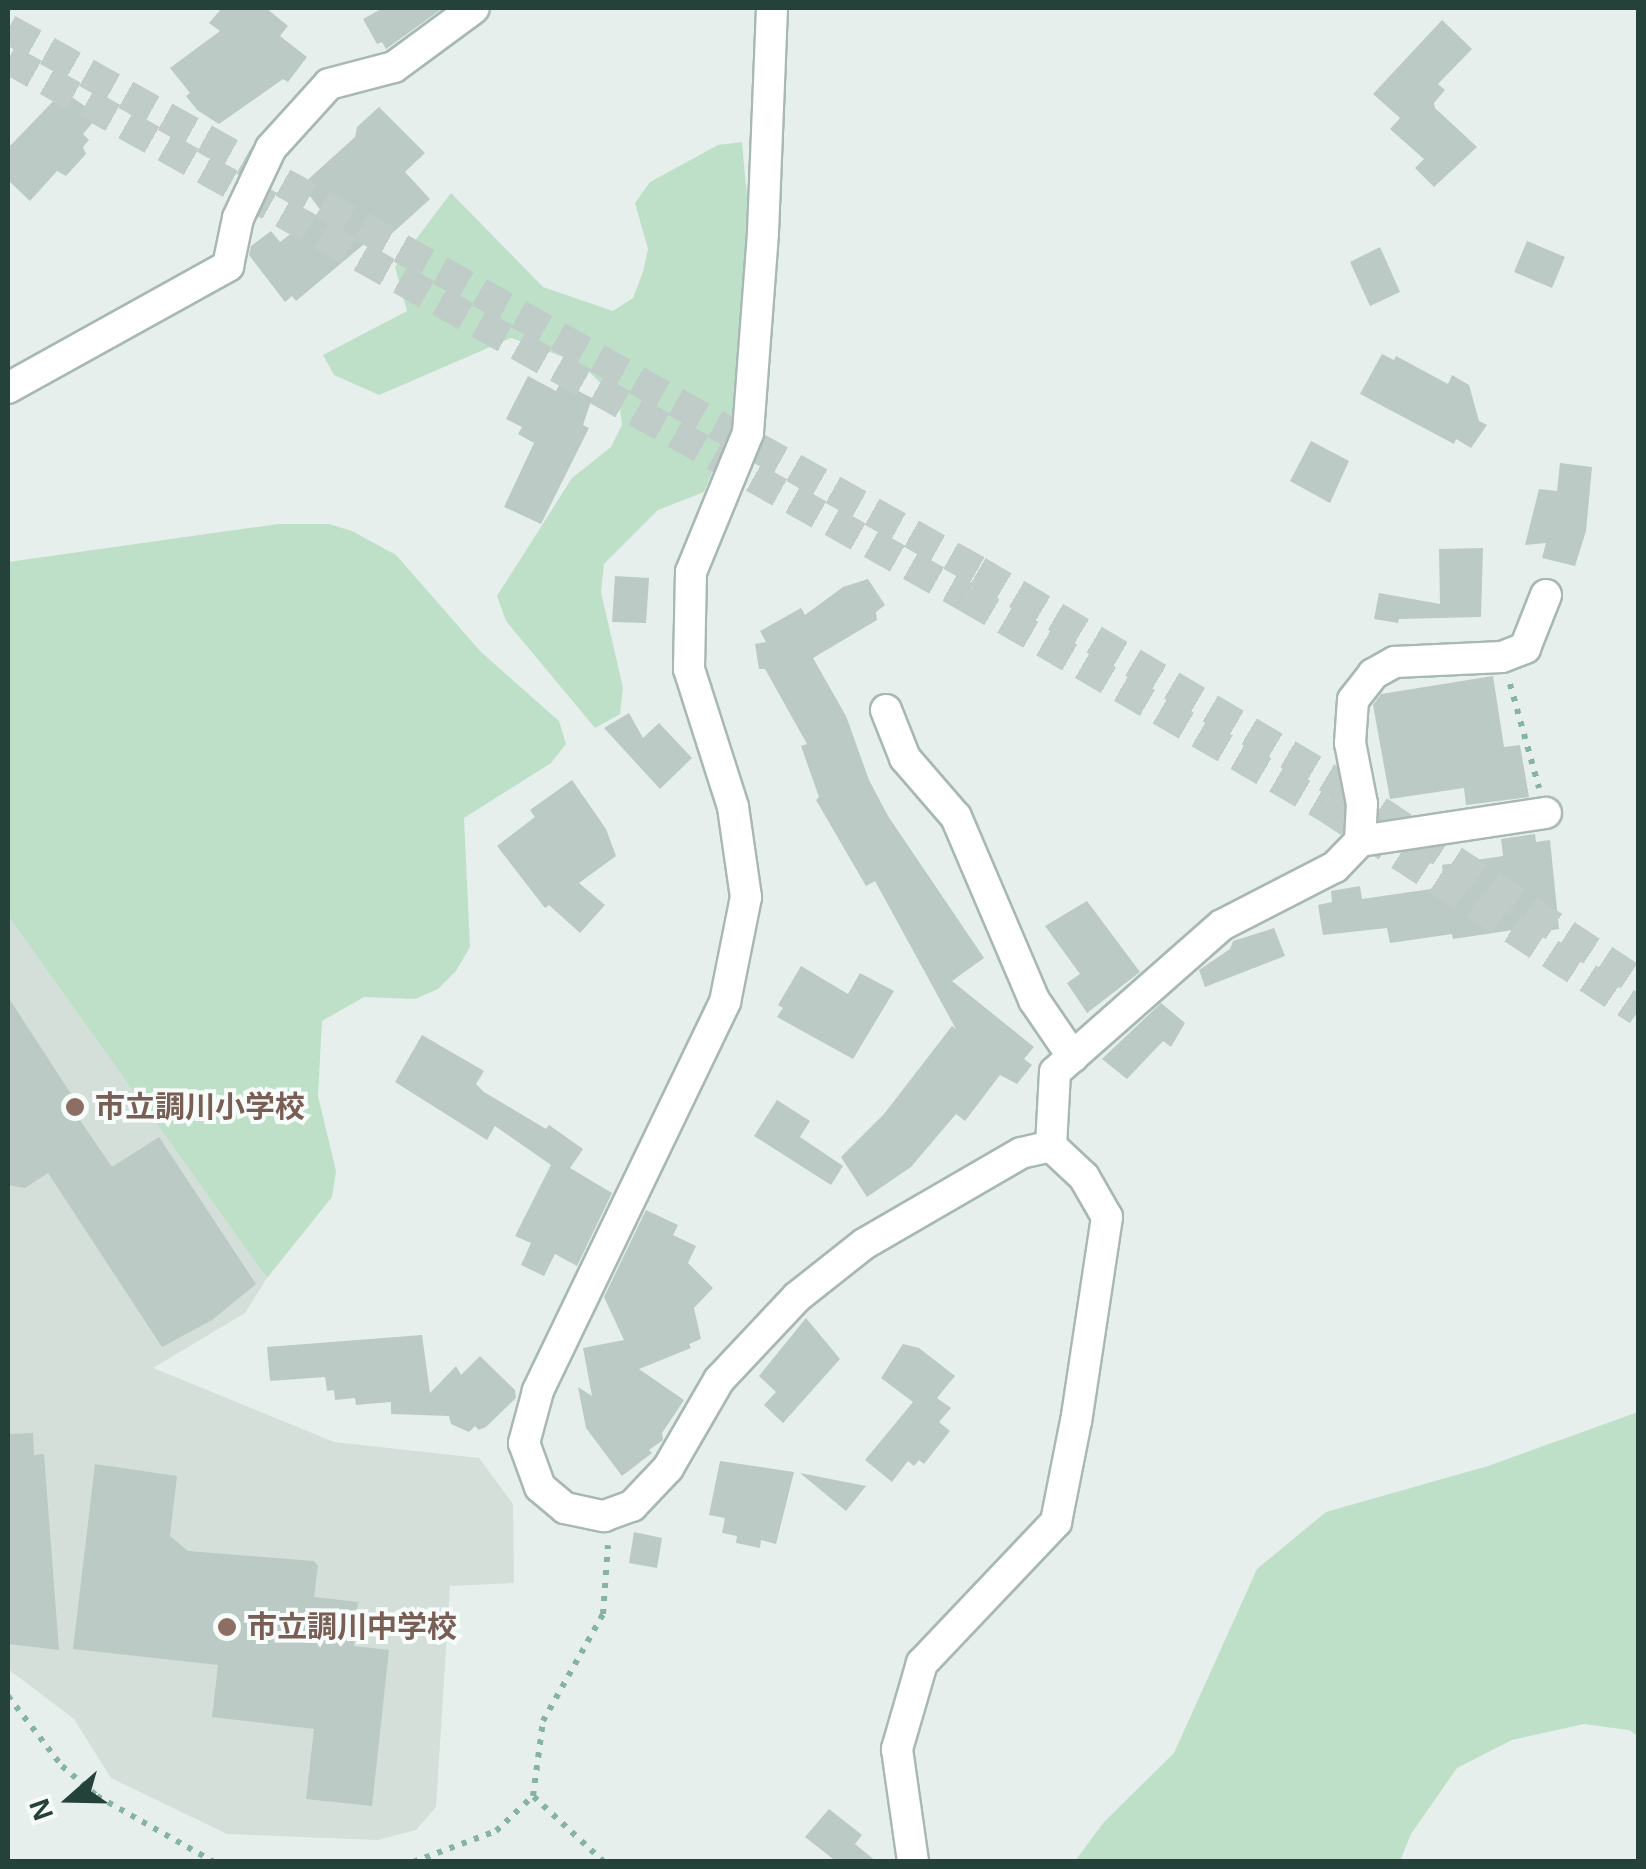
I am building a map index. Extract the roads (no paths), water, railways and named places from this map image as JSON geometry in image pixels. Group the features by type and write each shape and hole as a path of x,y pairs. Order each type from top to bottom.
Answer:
{"street":[{"path":"8,388 228,266 238,218 271,148 329,84 394,67 474,8"},
{"path":"772,8 748,433 691,572 689,669 734,807 746,897 725,1002 538,1391 524,1444 540,1488 566,1508 604,1516 632,1506 668,1468 719,1380 796,1297 864,1244 1021,1153 1052,1146"},
{"path":"1360,841 1362,804 1350,743 1352,700 1373,674 1395,662 1502,657 1526,648 1546,595"},
{"path":"886,710 905,758 956,817 1034,1000 1073,1058"},
{"path":"913,1862 896,1750 922,1663 1056,1522 1076,1421 1107,1216 1084,1177 1052,1146 1055,1072 1222,925 1335,867 1360,841 1546,813"}],"tunnel":[{"path":"8,29 978,571 1341,786 1638,982"},
{"path":"8,59 966,597 1324,806 1638,1011"}],"place":[{"name":"市立調川小学校","path":"75,1107"},
{"name":"市立調川中学校","path":"227,1627"}]}
